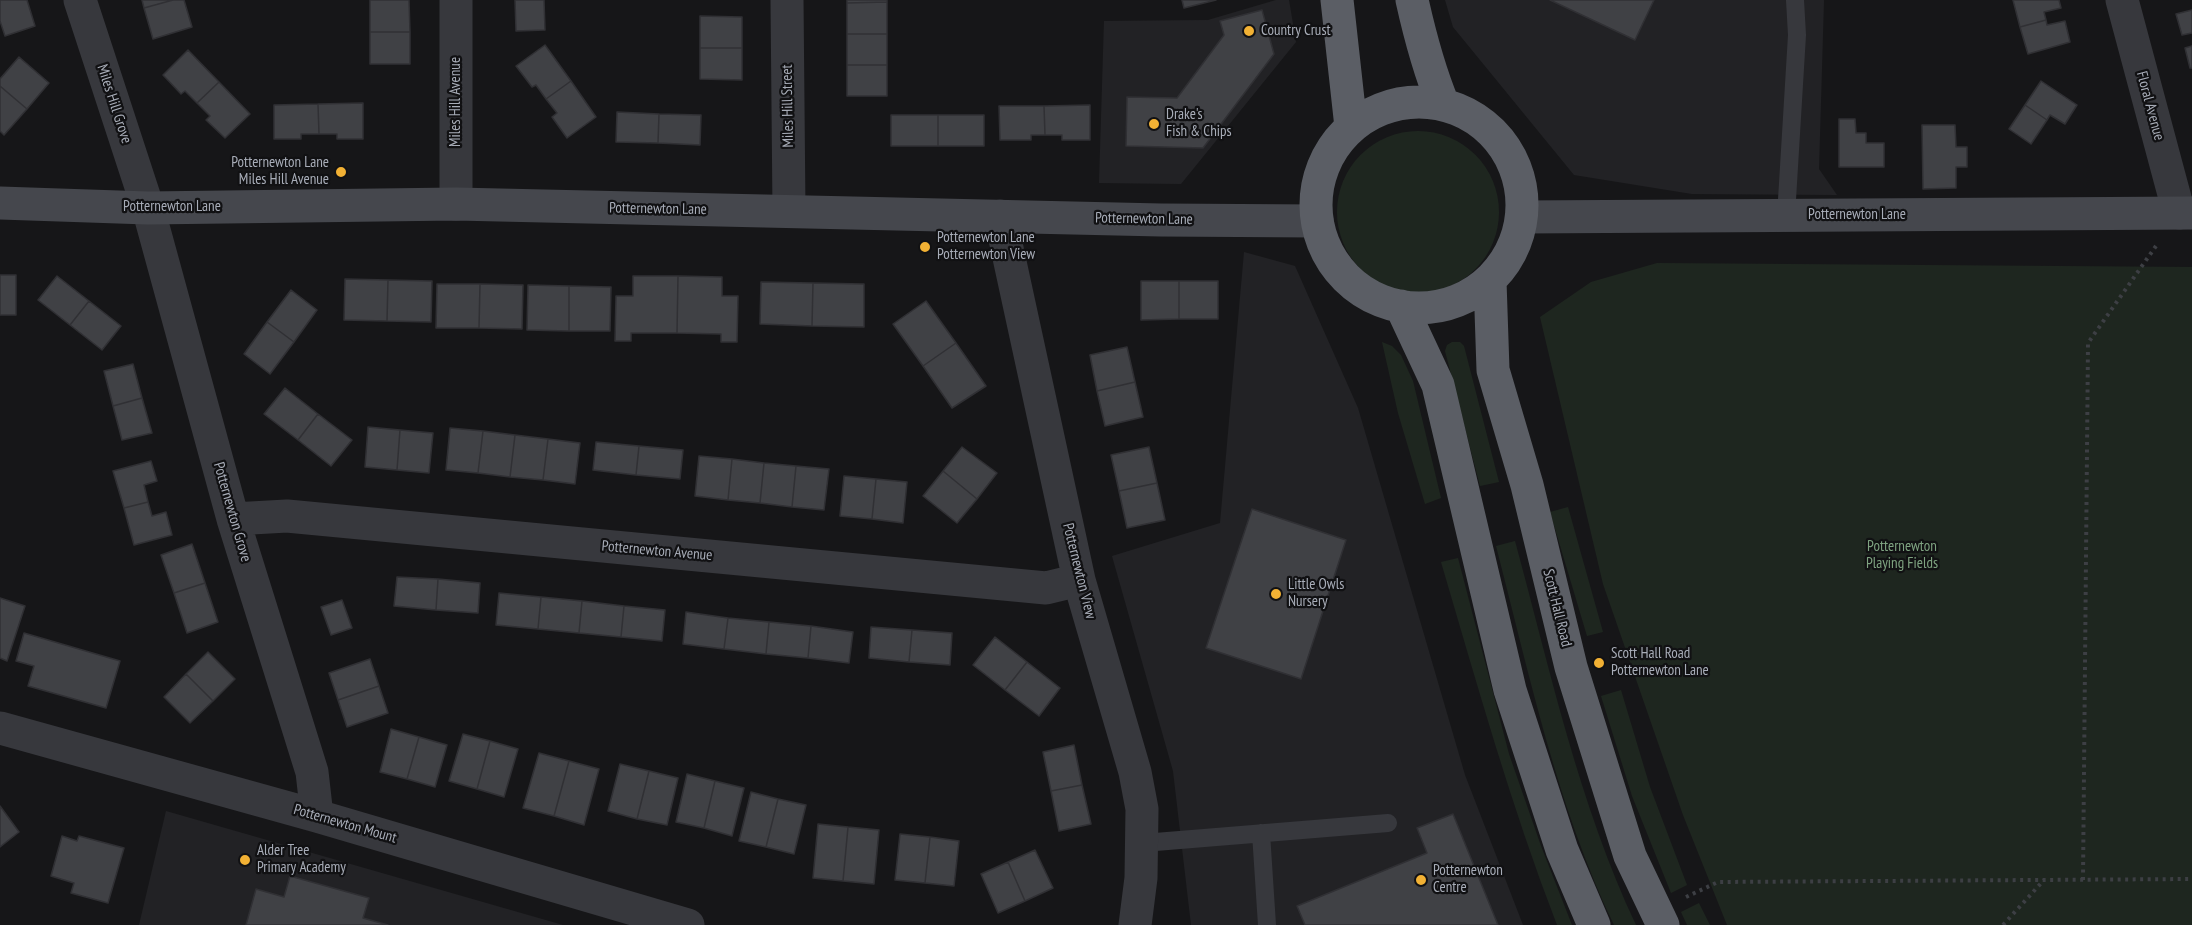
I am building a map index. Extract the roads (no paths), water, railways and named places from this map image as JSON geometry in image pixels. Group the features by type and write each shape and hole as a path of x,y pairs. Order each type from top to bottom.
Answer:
{"highway":[{"path":"1336,0 1351,127"},
{"path":"1412,0 1432,78 1443,104"},
{"path":"1424,101 1443,104 1464,112 1484,123 1503,143 1515,165 1523,193 1522,217 1513,249 1502,268 1490,281 1468,296 1445,305 1421,308 1389,305 1374,299 1338,270 1324,246 1317,221 1316,195 1323,165 1336,143 1351,127 1380,108 1397,103 1424,101"},
{"name":"Scott Hall Road","path":"1490,281 1493,370 1527,485 1571,667 1630,856 1660,918"},
{"path":"1401,306 1437,385 1510,690 1562,849 1594,925"}],"main road":[{"name":"Potternewton Lane","path":"0,203 148,208 456,204 1161,220 1317,221"},
{"name":"Potternewton Lane","path":"1522,217 2185,213"}],"street":[{"name":"Miles Hill Grove","path":"80,0 148,208"},
{"name":"Miles Hill Avenue","path":"456,0 456,204"},
{"name":"Miles Hill Street","path":"787,0 789,211"},
{"name":"Floral Avenue","path":"2122,0 2185,213"},
{"name":"Potternewton Grove","path":"148,208 233,519 312,772 317,816"},
{"name":"Potternewton View","path":"999,216 1079,580 1135,772 1142,809 1143,843 1138,917 1135,925"},
{"name":"Potternewton Avenue","path":"233,519 287,516 1046,588 1079,580"},
{"name":"Potternewton Mount","path":"0,728 317,816 667,922"}],"lane":[{"path":"1786,216 1797,35 1795,0"},
{"path":"1143,843 1388,823"},
{"path":"1262,833 1267,925"}],"place":[{"name":"Country Crust","path":"1249,31"},
{"name":"Drake's Fish & Chips","path":"1154,124"},
{"name":"Potternewton Lane Miles Hill Avenue","path":"341,172"},
{"name":"Potternewton Lane Potternewton View","path":"925,247"},
{"name":"Little Owls Nursery","path":"1276,594"},
{"name":"Scott Hall Road Potternewton Lane","path":"1599,663"},
{"name":"Alder Tree Primary Academy","path":"245,860"},
{"name":"Potternewton Centre","path":"1421,880"}],"park label":[{"name":"Potternewton Playing Fields","path":"1902,556"}]}
